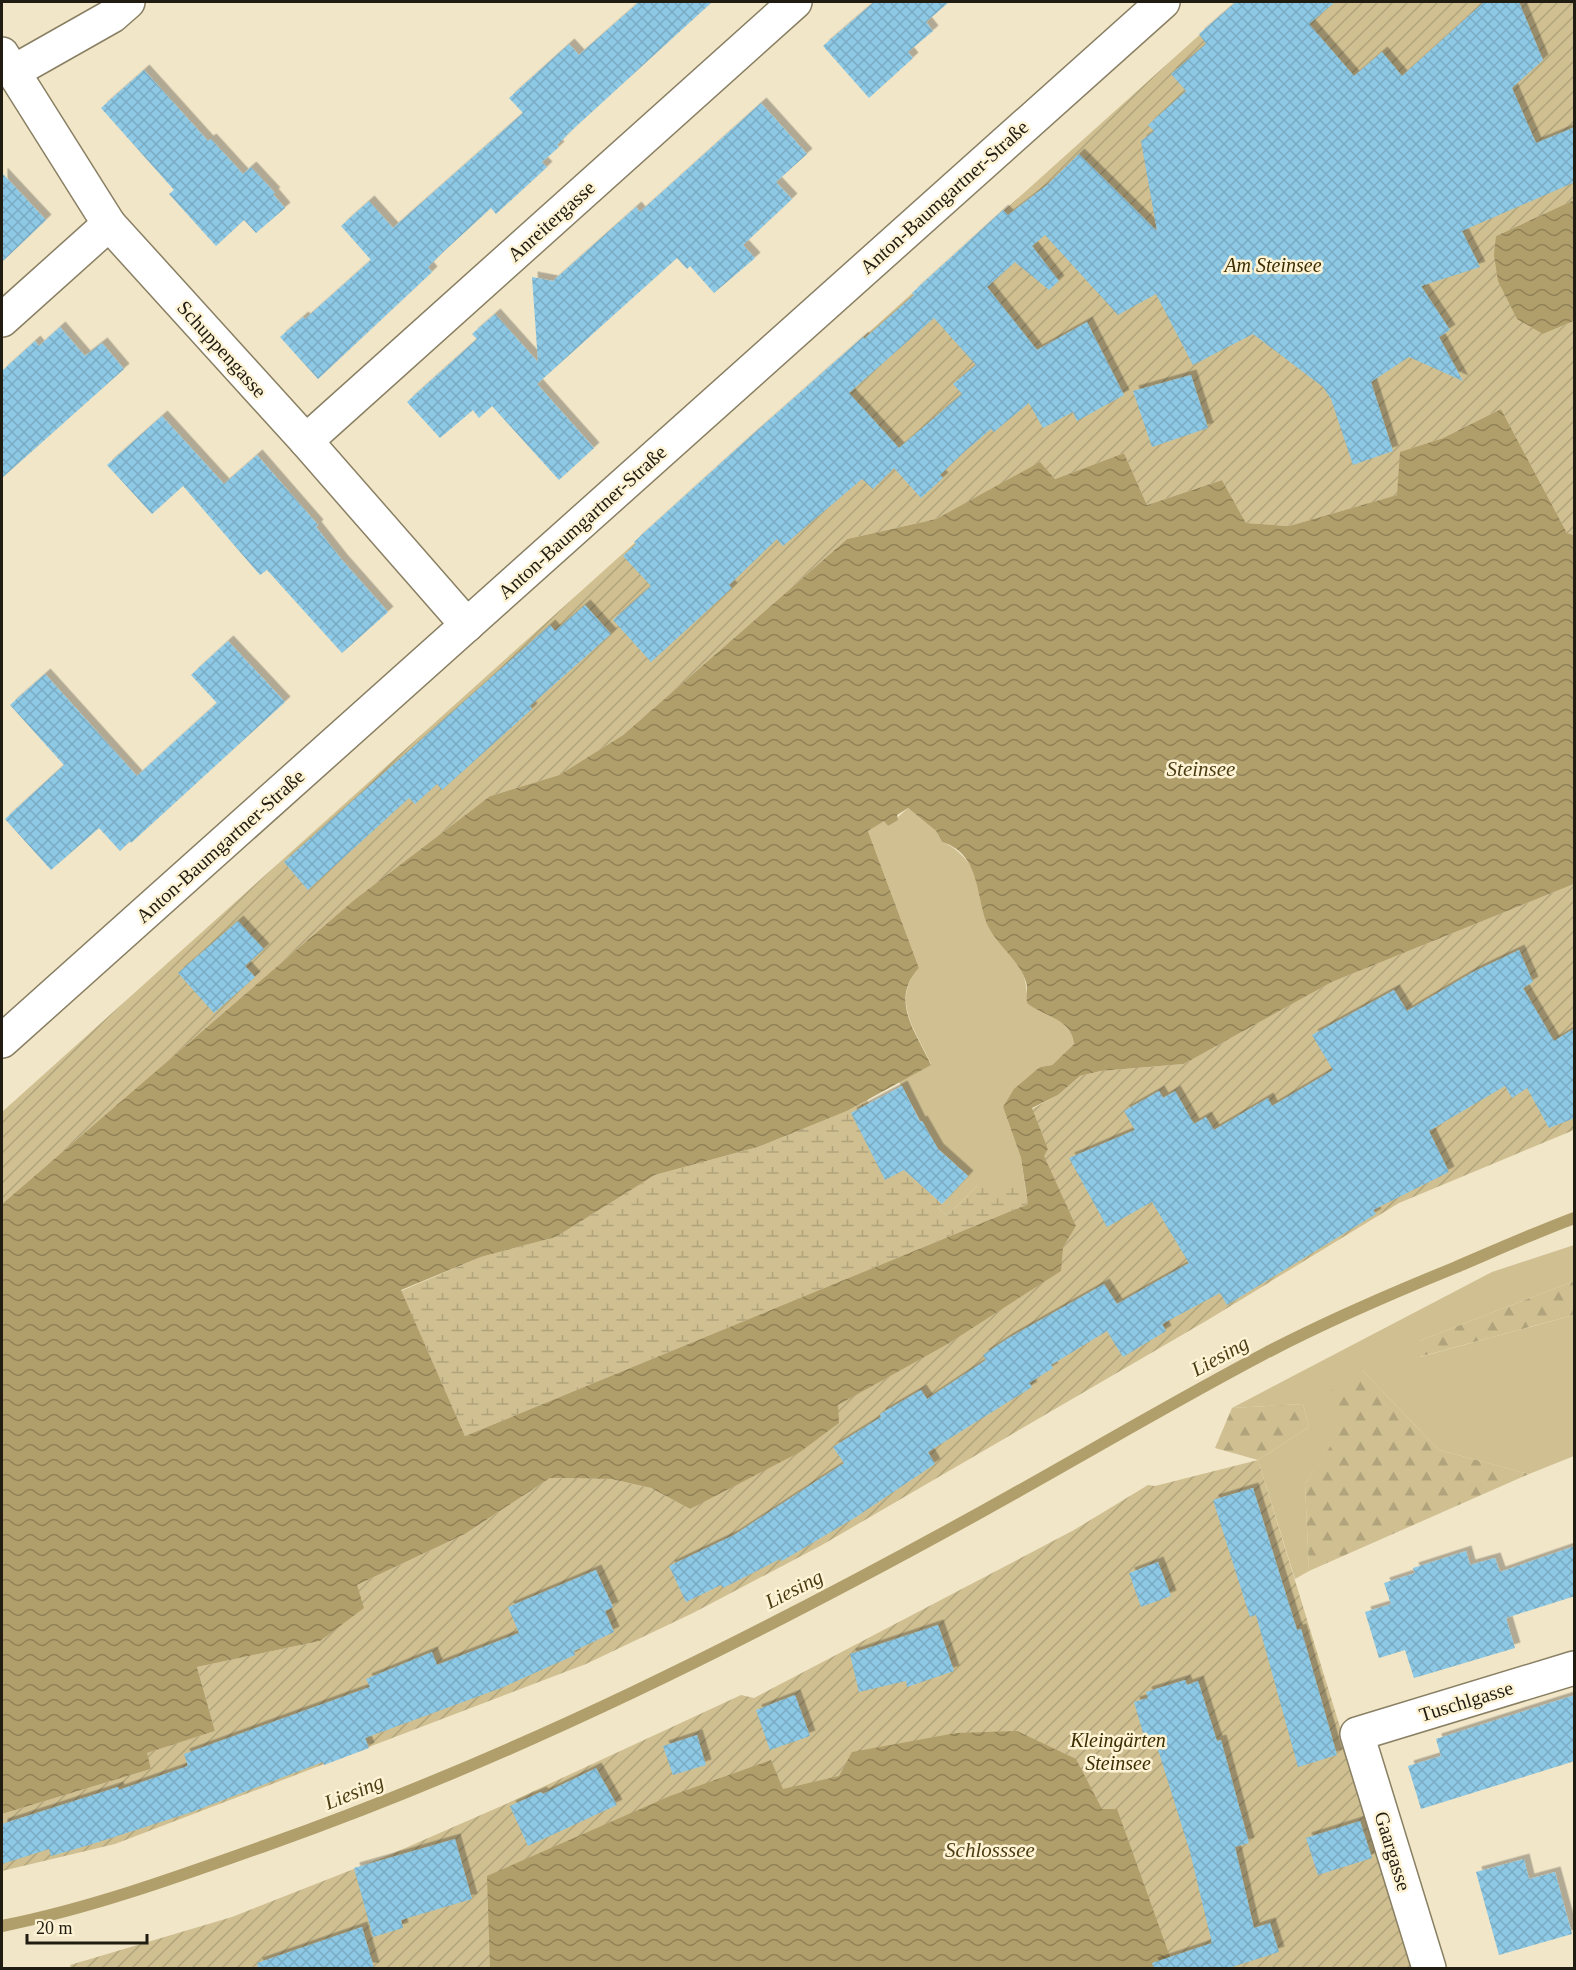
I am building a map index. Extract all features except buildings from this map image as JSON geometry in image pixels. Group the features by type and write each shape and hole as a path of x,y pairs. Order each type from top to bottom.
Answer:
{"street":[{"path":"7,63 112,16 128,2"},
{"name":"Anreitergasse","path":"306,441 795,2"},
{"name":"Anton-Baumgartner-Straße","path":"2,1041 1163,2"},
{"name":"Schuppengasse","path":"7,63 109,224 306,441 467,625"},
{"path":"2,320 109,224"},
{"name":"Tuschlgasse","path":"1357,1734 1575,1668"},
{"name":"Gaargasse","path":"1357,1734 1429,1968"}],"green space":[{"name":"Am Steinsee","path":"1236,2 1574,2 1574,200 1496,236 1543,334 1574,321 1574,535 1567,533 1501,409 1443,438 1401,452 1398,495 1289,526 1246,523 1222,480 1147,505 1124,453 1055,479 1040,463 936,519 847,539 623,735 559,775 490,796 354,900 2,1204 2,1112"},
{"path":"908,808 936,831 942,842 956,850 969,863 977,878 984,909 1012,952 1023,975 1026,999 1062,1023 1072,1036 1074,1044 1052,1065 1040,1067 1003,1107 1021,1158 1025,1186 977,1186 947,1216 938,1208 968,1176 935,1146 899,1082 931,1064 908,1016 906,1004 911,980 919,968 868,831 884,820 888,826"},
{"path":"1574,884 1574,1130 1399,1203 1206,1321 822,1545 693,1613 586,1664 115,1844 2,1871 2,1814 151,1769 146,1753 215,1731 197,1667 320,1641 357,1585 465,1534 550,1478 611,1479 651,1488 690,1509 837,1405 948,1344 1060,1271 1062,1247 1076,1226 1043,1156 1048,1149 1032,1109 1058,1095 1080,1076 1101,1071 1184,1064 1332,982"},
{"path":"867,1100 869,1104 852,1113 904,1170 942,1204 938,1208 947,1216 977,1186 1025,1186 1028,1204 465,1436 401,1291 481,1257 556,1237 655,1175 758,1147 847,1111"},
{"path":"1574,1245 1574,1281 1419,1341 1420,1357 1574,1315 1574,1456 1529,1474 1439,1450 1363,1371 1341,1432 1305,1484 1309,1571 1295,1579 1258,1460 1309,1427 1303,1404 1232,1408 1492,1272"},
{"path":"1574,1281 1574,1315 1419,1357 1419,1341"},
{"path":"1363,1371 1439,1450 1529,1474 1309,1571 1305,1484 1340,1432 1327,1393"},
{"path":"1303,1404 1309,1427 1258,1460 1215,1448 1232,1408"},
{"name":"Kleingärten Steinsee","path":"1258,1460 1414,1968 71,1968 70,1965 232,1917 387,1856 506,1804 741,1695 754,1698 1074,1530 1148,1485 1155,1486"}],"water":[{"path":"1574,200 1574,321 1543,334 1517,319 1498,281 1494,255 1496,236"},
{"name":"Steinsee","path":"1501,409 1567,533 1574,535 1574,884 1332,982 1184,1064 1101,1071 1080,1076 1058,1095 1032,1108 1048,1149 1044,1156 1076,1226 1063,1247 1061,1271 948,1344 838,1405 839,1423 800,1452 690,1509 651,1488 611,1479 550,1478 465,1534 357,1585 364,1608 320,1641 197,1667 215,1731 147,1753 151,1769 2,1814 2,1204 354,900 490,796 559,775 623,735 847,539 936,519 1040,462 1055,479 1124,453 1147,505 1222,480 1246,523 1289,526 1397,495 1400,452 1443,438","holes":["908,808 936,831 942,842 955,848 971,867 989,928 1023,974 1027,985 1028,1004 1063,1024 1072,1036 1074,1044 1052,1065 1040,1067 1014,1089 1003,1107 1021,1158 1028,1204 465,1436 401,1290 481,1257 556,1237 655,1175 758,1147 847,1111 931,1065 908,1016 906,1004 906,992 910,980 919,968 868,831 884,821 888,826 898,820 897,815"]},
{"name":"Schlosssee","path":"1017,1731 1076,1759 1102,1809 1117,1809 1174,1968 490,1968 487,1876 670,1796 771,1760 783,1789 839,1776 852,1752 956,1733"}],"waterway":[{"name":"Liesing","path":"2,1926 102,1901 234,1857 360,1811 542,1734 632,1693 809,1604 983,1511 1193,1392 1287,1342 1382,1298 1574,1218"}]}
